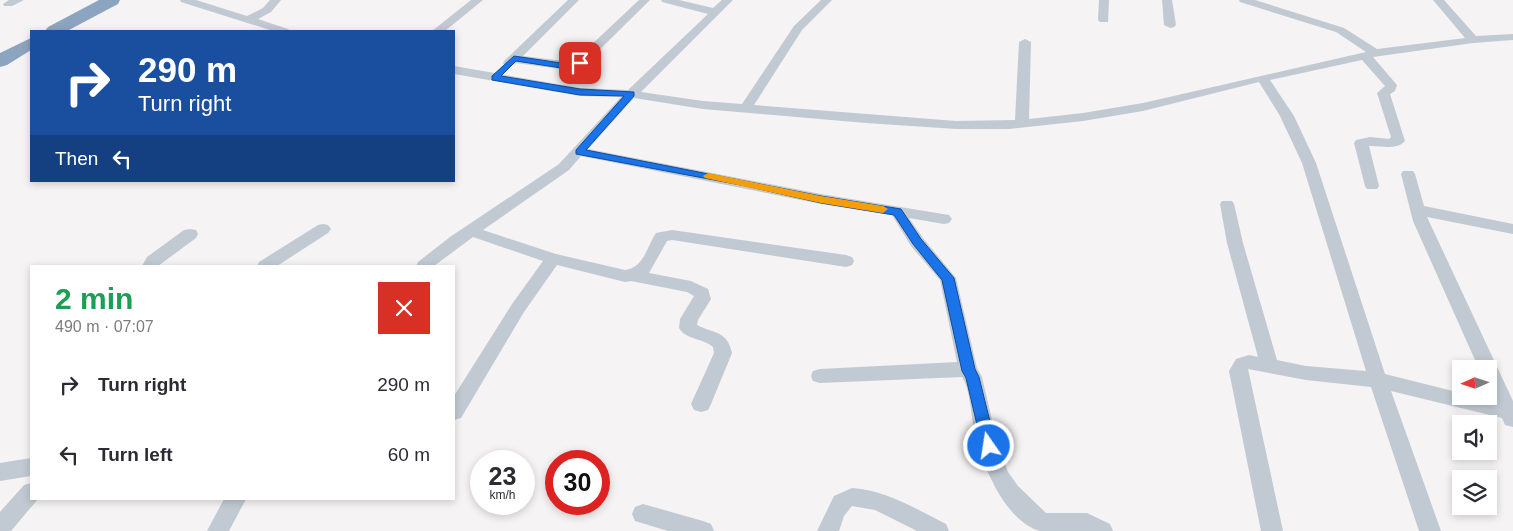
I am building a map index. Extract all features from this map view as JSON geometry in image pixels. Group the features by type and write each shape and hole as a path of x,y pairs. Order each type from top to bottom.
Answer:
{"highway":[{"path":"56,30 112,0"},
{"path":"0,61 30,44"}],"street":[{"path":"8,4 19,0"},
{"path":"185,0 249,26 262,24 281,30"},
{"path":"249,26 276,0"},
{"path":"439,30 478,0"},
{"path":"495,78 574,0"},
{"path":"514,59 568,66 577,65 645,0"},
{"path":"666,0 715,12"},
{"path":"425,265 564,167 580,152 631,94 728,0"},
{"path":"745,108 798,28 827,0"},
{"path":"1104,0 1104,20"},
{"path":"1168,0 1170,25"},
{"path":"1244,0 1340,30 1355,38 1370,54 1391,84 1391,88 1383,93 1398,137 1397,142 1367,141 1361,143 1372,186"},
{"path":"1438,0 1473,40"},
{"path":"455,70 580,92 631,94 703,105 946,124 1022,123 1083,117 1143,108 1370,54 1473,40 1510,38"},
{"path":"1022,123 1025,42"},
{"path":"1263,78 1288,116 1309,163 1378,380 1430,531"},
{"path":"580,152 746,183 821,200 944,219"},
{"path":"1408,174 1418,210 1446,278 1484,360"},
{"path":"1227,204 1235,243 1270,366"},
{"path":"1418,210 1513,229"},
{"path":"897,212 917,242 948,278 968,371 973,377 989,446 998,475 1010,495 1042,522 1094,524 1102,531"},
{"path":"267,265 322,229"},
{"path":"471,231 553,259 625,276 691,287 702,293 703,299 689,319 688,328 720,341 723,346 723,353 701,404"},
{"path":"151,265 153,261 190,234"},
{"path":"633,276 643,270 659,240 662,237 672,235 846,262"},
{"path":"455,410 518,308 553,259"},
{"path":"1272,531 1238,371 1239,366 1245,363 1306,373 1378,380 1511,416"},
{"path":"820,376 958,369 968,371"},
{"path":"1498,389 1511,416"},
{"path":"0,472 30,466"},
{"path":"0,528 30,493"},
{"path":"828,531 839,506 845,499 860,496 884,504 938,531"},
{"path":"218,531 234,500"},
{"path":"643,514 703,531"}],"slow traffic":[{"path":"708,176 821,200 883,209"}],"route":[{"path":"580,63 568,66 514,59 495,78 580,92 631,94 580,152 746,183 821,200 897,212 917,242 948,278 968,371 973,377 989,446"}]}
